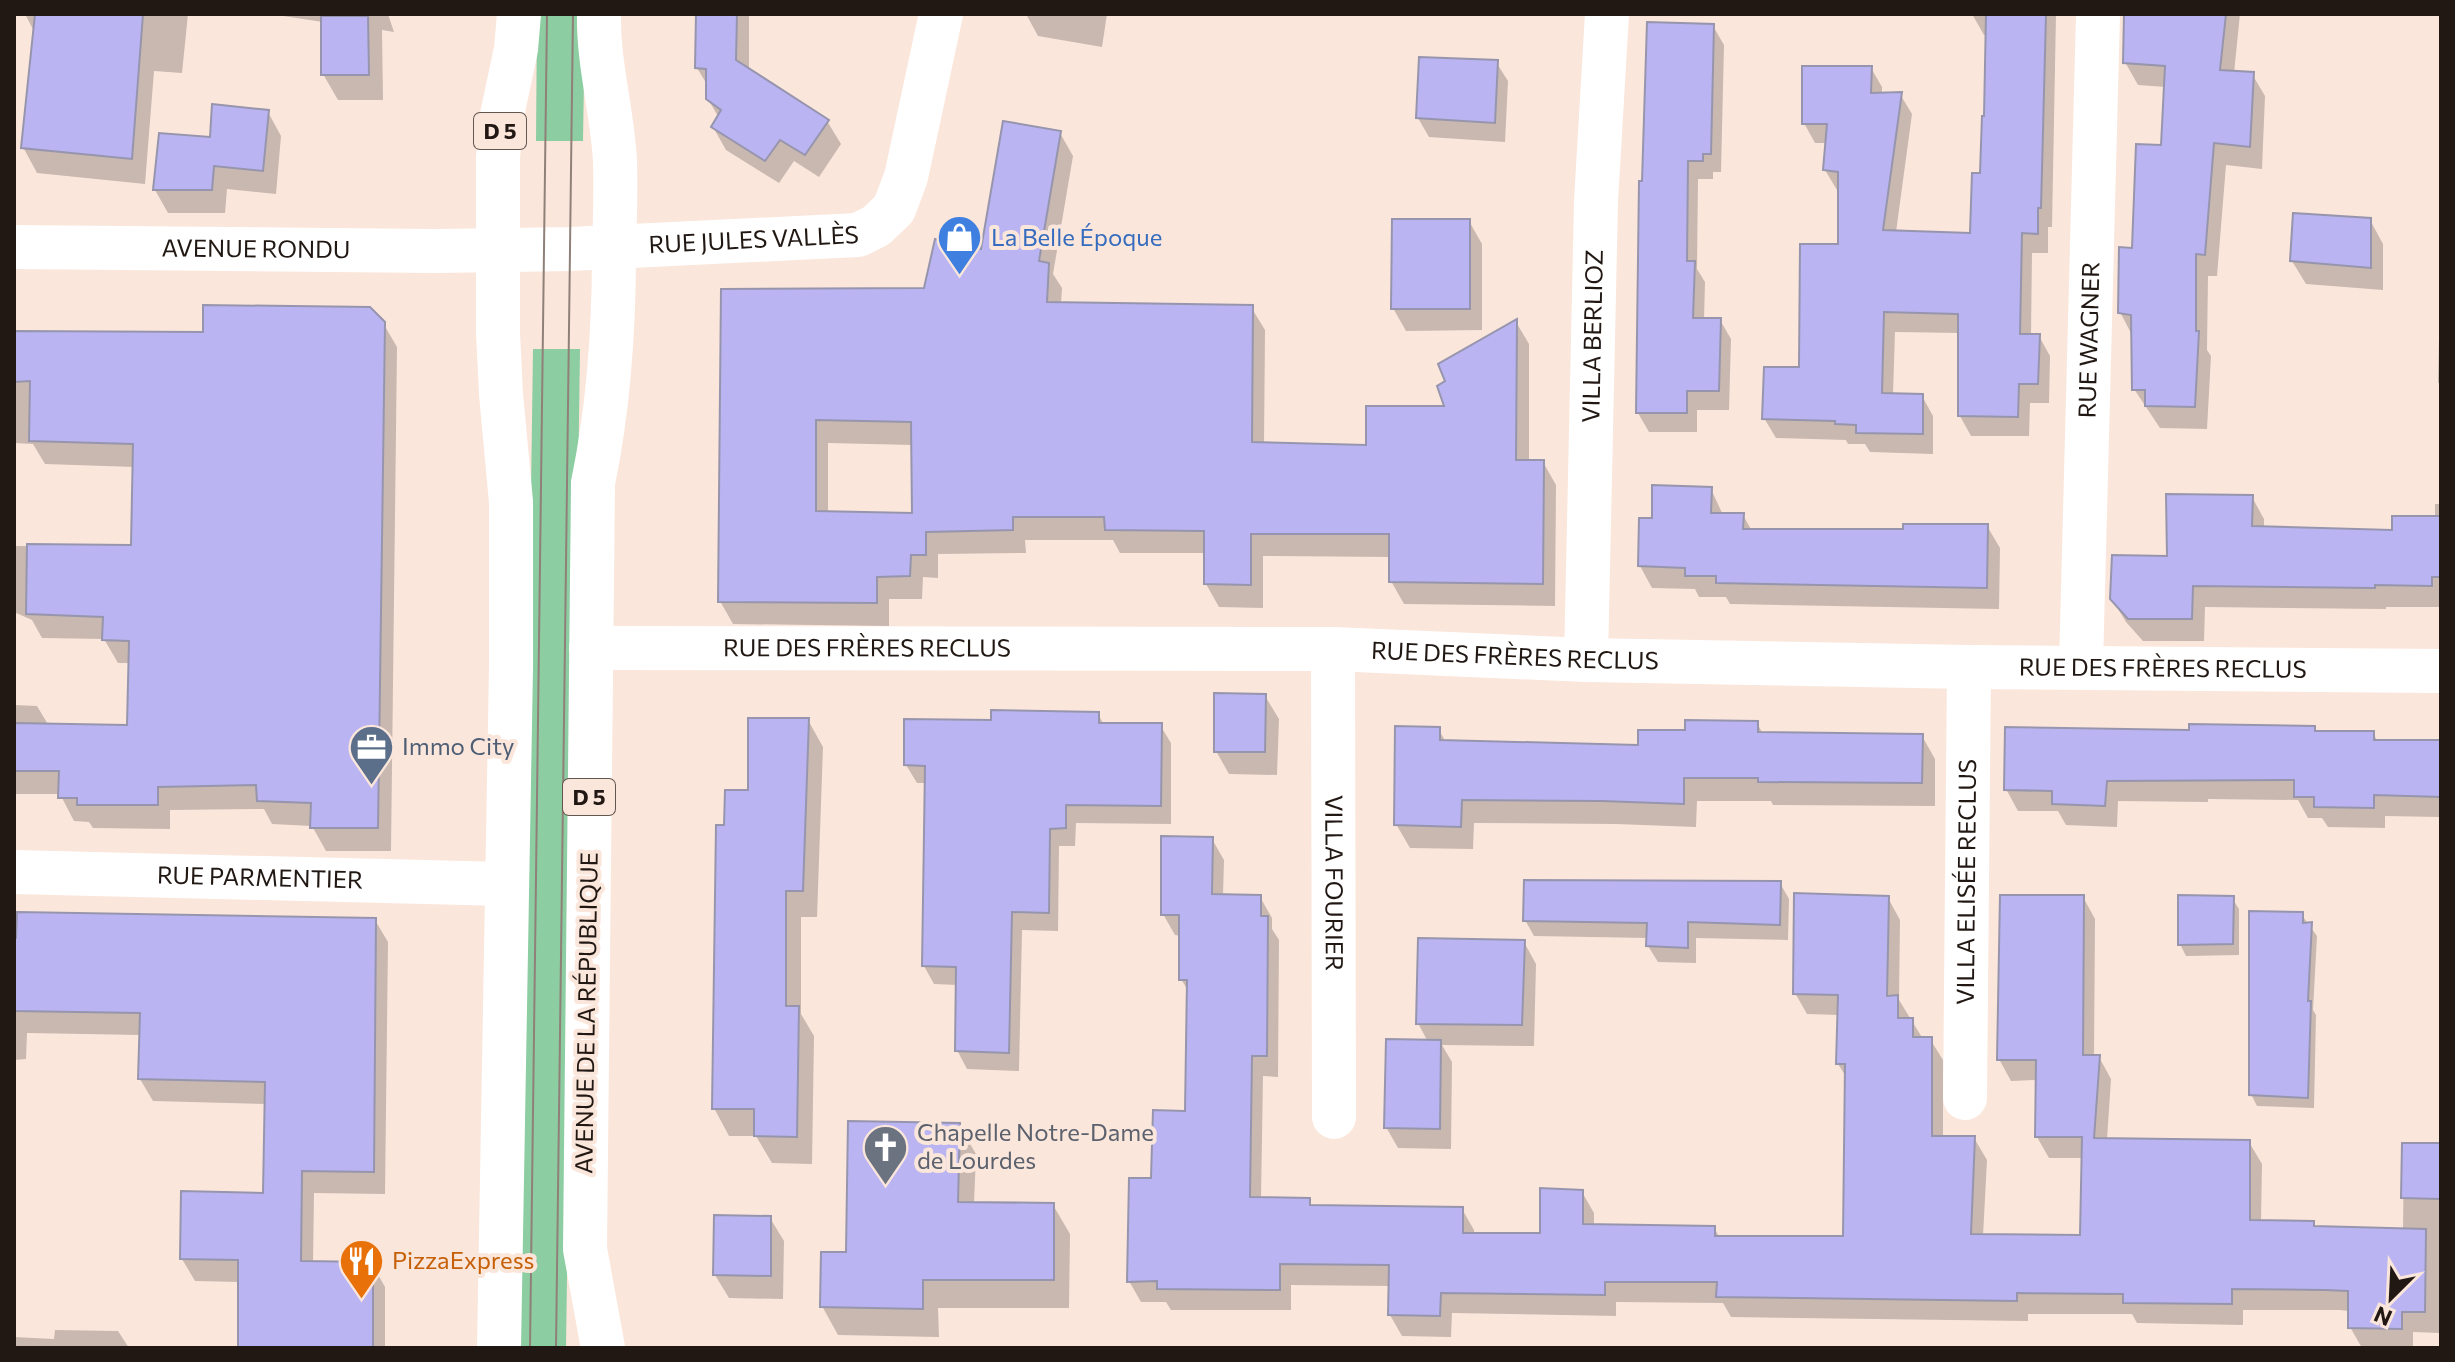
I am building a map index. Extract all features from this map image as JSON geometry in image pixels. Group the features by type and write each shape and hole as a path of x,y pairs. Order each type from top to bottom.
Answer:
{"street":[{"name":"D 5","path":"499,1348 511,502 501,394 498,250 500,131 516,49 519,14"},
{"name":"D 5","path":"599,14 601,65 611,110 615,161 614,245"},
{"name":"RUE JULES VALLÈS","path":"498,250 836,238 858,235 876,226 894,209 906,177 941,14"},
{"name":"VILLA BERLIOZ","path":"1586,660 1596,201 1607,14"},
{"name":"RUE WAGNER","path":"2081,666 2098,14"},
{"name":"AVENUE DE LA RÉPUBLIQUE","path":"603,1348 585,1249 593,483 609,392 614,245"},
{"name":"AVENUE RONDU","path":"14,247 498,250"},
{"name":"RUE DES FRÈRES RECLUS","path":"591,648 1333,649 1586,660 2441,671"},
{"name":"VILLA FOURIER","path":"1333,649 1334,1117"},
{"name":"VILLA ELISÉE RECLUS","path":"1965,1098 1969,667"},
{"name":"RUE PARMENTIER","path":"14,872 505,884"}],"green space":[{"path":"537,14 585,14 583,141 536,141"},
{"path":"533,349 580,349 566,1348 519,1348"}],"building":[{"path":"35,14 143,14 132,159 21,148"},
{"path":"696,14 737,14 736,60 829,120 805,155 780,140 765,161 711,127 721,110 706,99 706,69 695,68"},
{"path":"1986,14 2046,14 2041,208 2038,208 2038,234 2022,233 2020,334 2040,334 2038,384 2019,384 2018,417 1958,416 1958,314 1884,312 1882,393 1923,394 1923,434 1856,433 1856,425 1835,424 1835,421 1762,419 1764,367 1799,367 1800,244 1838,244 1838,172 1823,170 1827,124 1802,124 1802,66 1872,66 1871,93 1902,92 1883,230 1970,233 1972,173 1980,173"},
{"path":"2124,14 2226,14 2220,70 2254,72 2250,147 2214,143 2205,255 2196,254 2196,331 2199,331 2195,407 2145,406 2145,390 2132,390 2131,315 2118,313 2119,247 2132,248 2136,144 2161,145 2165,66 2123,63"},
{"path":"321,16 368,16 369,75 321,75"},
{"path":"1647,22 1714,24 1711,154 1703,154 1703,161 1688,161 1687,261 1695,261 1693,318 1721,318 1719,391 1687,391 1687,413 1636,413 1639,181 1642,181"},
{"path":"1419,57 1498,60 1495,123 1416,118"},
{"path":"212,104 269,110 263,171 214,166 212,190 153,190 159,133 210,137"},
{"path":"1003,121 1061,131 1039,261 1049,263 1047,302 1253,305 1252,442 1366,445 1366,406 1444,406 1437,386 1445,381 1438,364 1517,319 1516,460 1544,460 1543,584 1389,582 1389,534 1251,534 1251,585 1204,584 1204,531 1105,530 1104,517 1013,517 1013,530 926,532 926,555 911,555 910,576 877,577 877,603 718,602 721,289 924,288 935,239 981,249","holes":["816,420 911,422 912,513 816,511"]},
{"path":"2293,213 2371,218 2371,268 2290,261"},
{"path":"1392,219 1470,219 1470,309 1391,309"},
{"path":"203,305 370,307 385,322 378,828 310,828 311,803 257,801 256,785 158,787 158,805 77,805 77,798 58,798 59,771 14,771 14,723 127,725 129,641 102,640 103,617 26,614 27,544 131,545 133,444 29,441 30,381 14,382 14,331 203,332"},
{"path":"1652,485 1712,487 1711,513 1744,513 1743,529 1903,529 1903,524 1988,524 1987,588 1716,583 1716,576 1685,576 1685,568 1638,566 1639,518 1652,518"},
{"path":"2166,494 2253,495 2252,526 2392,530 2392,516 2441,516 2441,577 2432,577 2432,586 2193,586 2192,619 2128,619 2110,599 2112,555 2167,556"},
{"path":"1214,693 1266,694 1265,752 1214,752"},
{"path":"991,710 1099,712 1099,723 1162,723 1161,806 1066,805 1066,828 1050,829 1049,913 1012,912 1009,1053 955,1051 956,967 922,966 925,766 904,765 904,719 991,720"},
{"path":"748,718 809,718 803,891 786,891 786,1006 799,1006 797,1137 754,1136 754,1109 712,1109 716,825 724,825 725,790 748,790"},
{"path":"1685,720 1758,721 1758,732 1923,734 1922,783 1758,782 1758,778 1684,778 1684,804 1462,800 1461,827 1394,825 1395,726 1440,727 1440,740 1638,745 1638,730 1685,730"},
{"path":"2189,724 2315,726 2315,731 2374,731 2374,740 2441,740 2441,797 2374,795 2374,808 2314,807 2314,797 2294,797 2294,780 2107,781 2105,806 2052,804 2052,791 2004,790 2005,727 2189,730"},
{"path":"1161,836 1213,837 1212,894 1261,895 1261,916 1268,916 1267,1056 1252,1056 1250,1197 1310,1198 1310,1205 1463,1207 1463,1233 1540,1233 1540,1188 1583,1190 1583,1224 1715,1226 1715,1236 1843,1236 1845,1064 1836,1064 1838,995 1793,994 1794,893 1889,896 1887,996 1898,995 1898,1018 1913,1018 1913,1037 1932,1037 1932,1136 1975,1136 1971,1234 2080,1235 2082,1137 2035,1137 2036,1060 1997,1060 2000,895 2084,895 2083,1055 2100,1055 2094,1138 2250,1140 2250,1220 2314,1221 2314,1226 2426,1229 2425,1312 2402,1312 2402,1329 2348,1328 2348,1291 2232,1289 2232,1304 2123,1303 2123,1294 2017,1293 2017,1301 1716,1297 1717,1282 1605,1282 1605,1295 1441,1293 1440,1316 1388,1315 1389,1265 1280,1264 1280,1290 1157,1289 1157,1281 1127,1282 1129,1178 1151,1178 1153,1110 1185,1111 1187,980 1179,980 1179,915 1161,915"},
{"path":"1524,880 1781,881 1780,925 1688,922 1688,948 1646,946 1647,923 1523,921"},
{"path":"2178,895 2234,896 2233,944 2178,945"},
{"path":"2249,911 2303,912 2303,923 2312,922 2308,1098 2249,1095"},
{"path":"17,912 376,918 374,1172 302,1171 301,1261 373,1262 373,1348 238,1347 238,1260 180,1259 181,1191 263,1193 265,1082 138,1079 140,1013 14,1011"},
{"path":"1418,938 1525,940 1522,1025 1416,1024"},
{"path":"1386,1039 1441,1040 1440,1129 1384,1128"},
{"path":"848,1121 960,1123 958,1202 1054,1203 1054,1280 923,1280 923,1309 820,1307 821,1252 846,1252"},
{"path":"2402,1143 2441,1143 2441,1199 2401,1198"},
{"path":"714,1215 771,1216 771,1276 713,1275"}],"tram line":[{"path":"530,1348 547,14"},
{"path":"556,1348 573,14"}],"place":[{"name":"La Belle Époque","path":"960,277"},
{"name":"Immo City","path":"371,786"},
{"name":"Chapelle Notre-Dame de Lourdes","path":"886,1186"},
{"name":"PizzaExpress","path":"361,1300"}]}
